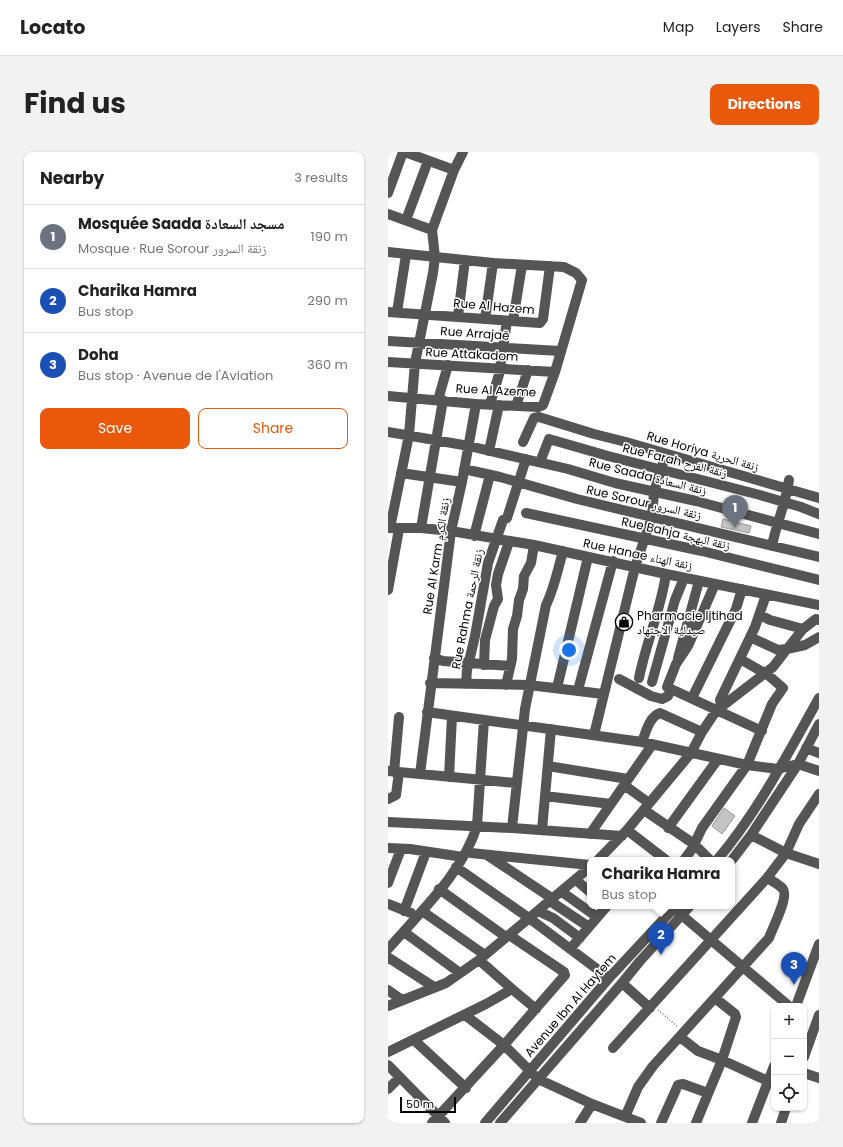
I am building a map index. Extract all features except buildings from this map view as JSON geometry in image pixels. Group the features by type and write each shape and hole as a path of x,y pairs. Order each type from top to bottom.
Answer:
{"street":[{"path":"388,193 404,152 454,170"},
{"path":"388,590 392,528 409,435 415,363 426,313 435,257 432,230 454,170 464,152"},
{"path":"406,220 428,161"},
{"path":"388,214 432,230"},
{"path":"388,252 493,263 550,266"},
{"path":"393,312 406,255"},
{"path":"458,316 465,260"},
{"path":"485,319 493,263"},
{"path":"489,451 494,405 503,348 522,265"},
{"name":"Rue Al Hazem","path":"393,312 426,313 537,324 542,321 550,266"},
{"name":"Rue Al Azeme","path":"388,397 412,397 494,405 543,405 555,372 582,280 572,269 550,266"},
{"name":"Rue Arrajaë","path":"388,341 560,351"},
{"name":"Rue Attakadom","path":"388,363 415,363 555,372"},
{"path":"422,528 438,440 440,400 448,365"},
{"path":"516,406 528,370"},
{"name":"Rue Al Karm زنقة الكرم","path":"420,774 430,683 451,531 462,482 476,404"},
{"name":"Rue Horiya زنقة الحرية","path":"523,442 534,418 539,417 666,454 788,485 819,498"},
{"name":"Rue Saada زنقة السعادة","path":"388,432 469,446 540,462 591,475 615,483 696,501 819,534"},
{"name":"Rue Farah زنقة الفرح","path":"540,462 548,439 801,507 819,514"},
{"path":"594,735 635,567 652,517 654,492 666,454"},
{"name":"Rue Rahma زنقة الرحمة","path":"466,684 467,670 470,663 488,563 503,520 507,518 517,483 526,459"},
{"name":"Rue Sorour زنقة السرور","path":"464,469 577,500 819,557"},
{"path":"401,473 462,482"},
{"path":"474,536 490,475"},
{"path":"772,546 788,485"},
{"name":"Rue Bahja زنقة البهجة","path":"526,513 702,550 819,580"},
{"name":"Rue Hanae زنقة الهناء","path":"392,528 422,528 451,531 495,540 534,545 684,578 819,605"},
{"path":"484,664 485,640 494,606 498,599 498,574 509,542"},
{"path":"506,685 510,666 513,629 517,616 519,600 524,588 524,576 531,563 534,545"},
{"path":"512,828 523,724 529,685 546,605 551,594 552,584 563,551"},
{"path":"557,688 588,557"},
{"path":"578,690 613,562"},
{"path":"639,678 656,614 663,595 666,574"},
{"path":"652,682 675,600 684,578"},
{"path":"619,679 651,696 662,699 668,696 683,633 699,581"},
{"path":"676,664 688,646 715,584"},
{"path":"692,698 736,610 742,589"},
{"path":"605,857 691,753 702,732 718,708 720,700 760,615 766,595"},
{"path":"760,615 770,620 803,629"},
{"path":"718,708 773,667 803,629 816,619 819,620"},
{"path":"750,638 778,650 805,645 819,637"},
{"path":"434,658 443,661 510,666"},
{"path":"686,857 702,828 748,765 772,704 783,686 740,660"},
{"path":"607,679 639,678 652,682 718,708 722,712 762,731"},
{"path":"430,683 529,685 603,694"},
{"path":"719,857 746,822 819,698"},
{"path":"427,712 523,724 647,743 748,765 778,769 798,764 819,771"},
{"path":"590,834 626,782 647,743 649,724 656,715 660,713 702,732"},
{"path":"449,777 452,716"},
{"path":"388,799 396,795 394,771 399,717"},
{"path":"388,949 440,889 456,867 465,854 477,826 484,720"},
{"path":"734,857 751,835 798,764 819,725"},
{"path":"542,830 551,729"},
{"path":"806,748 819,753"},
{"path":"668,828 718,759"},
{"path":"548,766 626,782 647,807 668,828 694,844 707,857"},
{"path":"394,771 516,783"},
{"path":"613,1048 767,878 786,853 799,824 819,794"},
{"path":"545,796 611,804"},
{"path":"388,822 512,828 590,834 625,833 661,857"},
{"path":"751,835 786,853 819,864"},
{"path":"388,848 426,852 487,855 587,866"},
{"path":"388,882 401,849"},
{"path":"404,911 426,852"},
{"path":"487,855 589,927"},
{"path":"456,867 529,918 609,978"},
{"path":"388,1006 446,983 508,936 538,910 562,892 587,869"},
{"path":"625,1117 644,1076 769,938 780,913 784,893 783,889 767,878"},
{"path":"576,880 587,889"},
{"path":"388,1065 439,1121 536,1009 565,973 440,889"},
{"path":"562,892 598,917"},
{"path":"388,904 404,911 420,913 482,957 512,989 536,1009"},
{"path":"570,949 605,909"},
{"name":"Avenue Ibn Al Haytem","path":"485,1123 609,978 671,909"},
{"path":"675,909 742,968 785,1003"},
{"name":"Avenue Ibn Al Haytem","path":"500,1123 622,984 640,961 687,909"},
{"path":"538,910 553,918 580,938"},
{"path":"388,933 401,935 460,973"},
{"path":"797,1003 819,944"},
{"path":"388,959 389,958 434,987"},
{"path":"622,984 651,1007"},
{"path":"388,1052 465,1015 512,989"},
{"path":"388,990 402,1000"},
{"path":"696,1123 722,1060 736,1014 714,998"},
{"path":"465,1015 504,1045 529,1072 538,1079 592,1104 641,1123"},
{"path":"807,1049 819,1015"},
{"path":"682,1034 691,1048 768,1081"},
{"path":"414,1040 466,1088"},
{"path":"752,1123 771,1074"},
{"path":"807,1074 819,1078"},
{"path":"388,1089 400,1077"},
{"path":"661,1123 678,1085 683,1084 708,1093"},
{"path":"580,1123 592,1104"},
{"path":"781,1123 785,1111"}],"path":[{"path":"651,1007 682,1034"}],"place":[{"name":"Mosquée Saada مسجد السعادة","path":"735,528"},
{"name":"Pharmacie Ijtihad صيدلية الاجتهاد","path":"624,622"},
{"name":"Charika Hamra","path":"661,955"},
{"name":"Doha","path":"794,985"}]}
